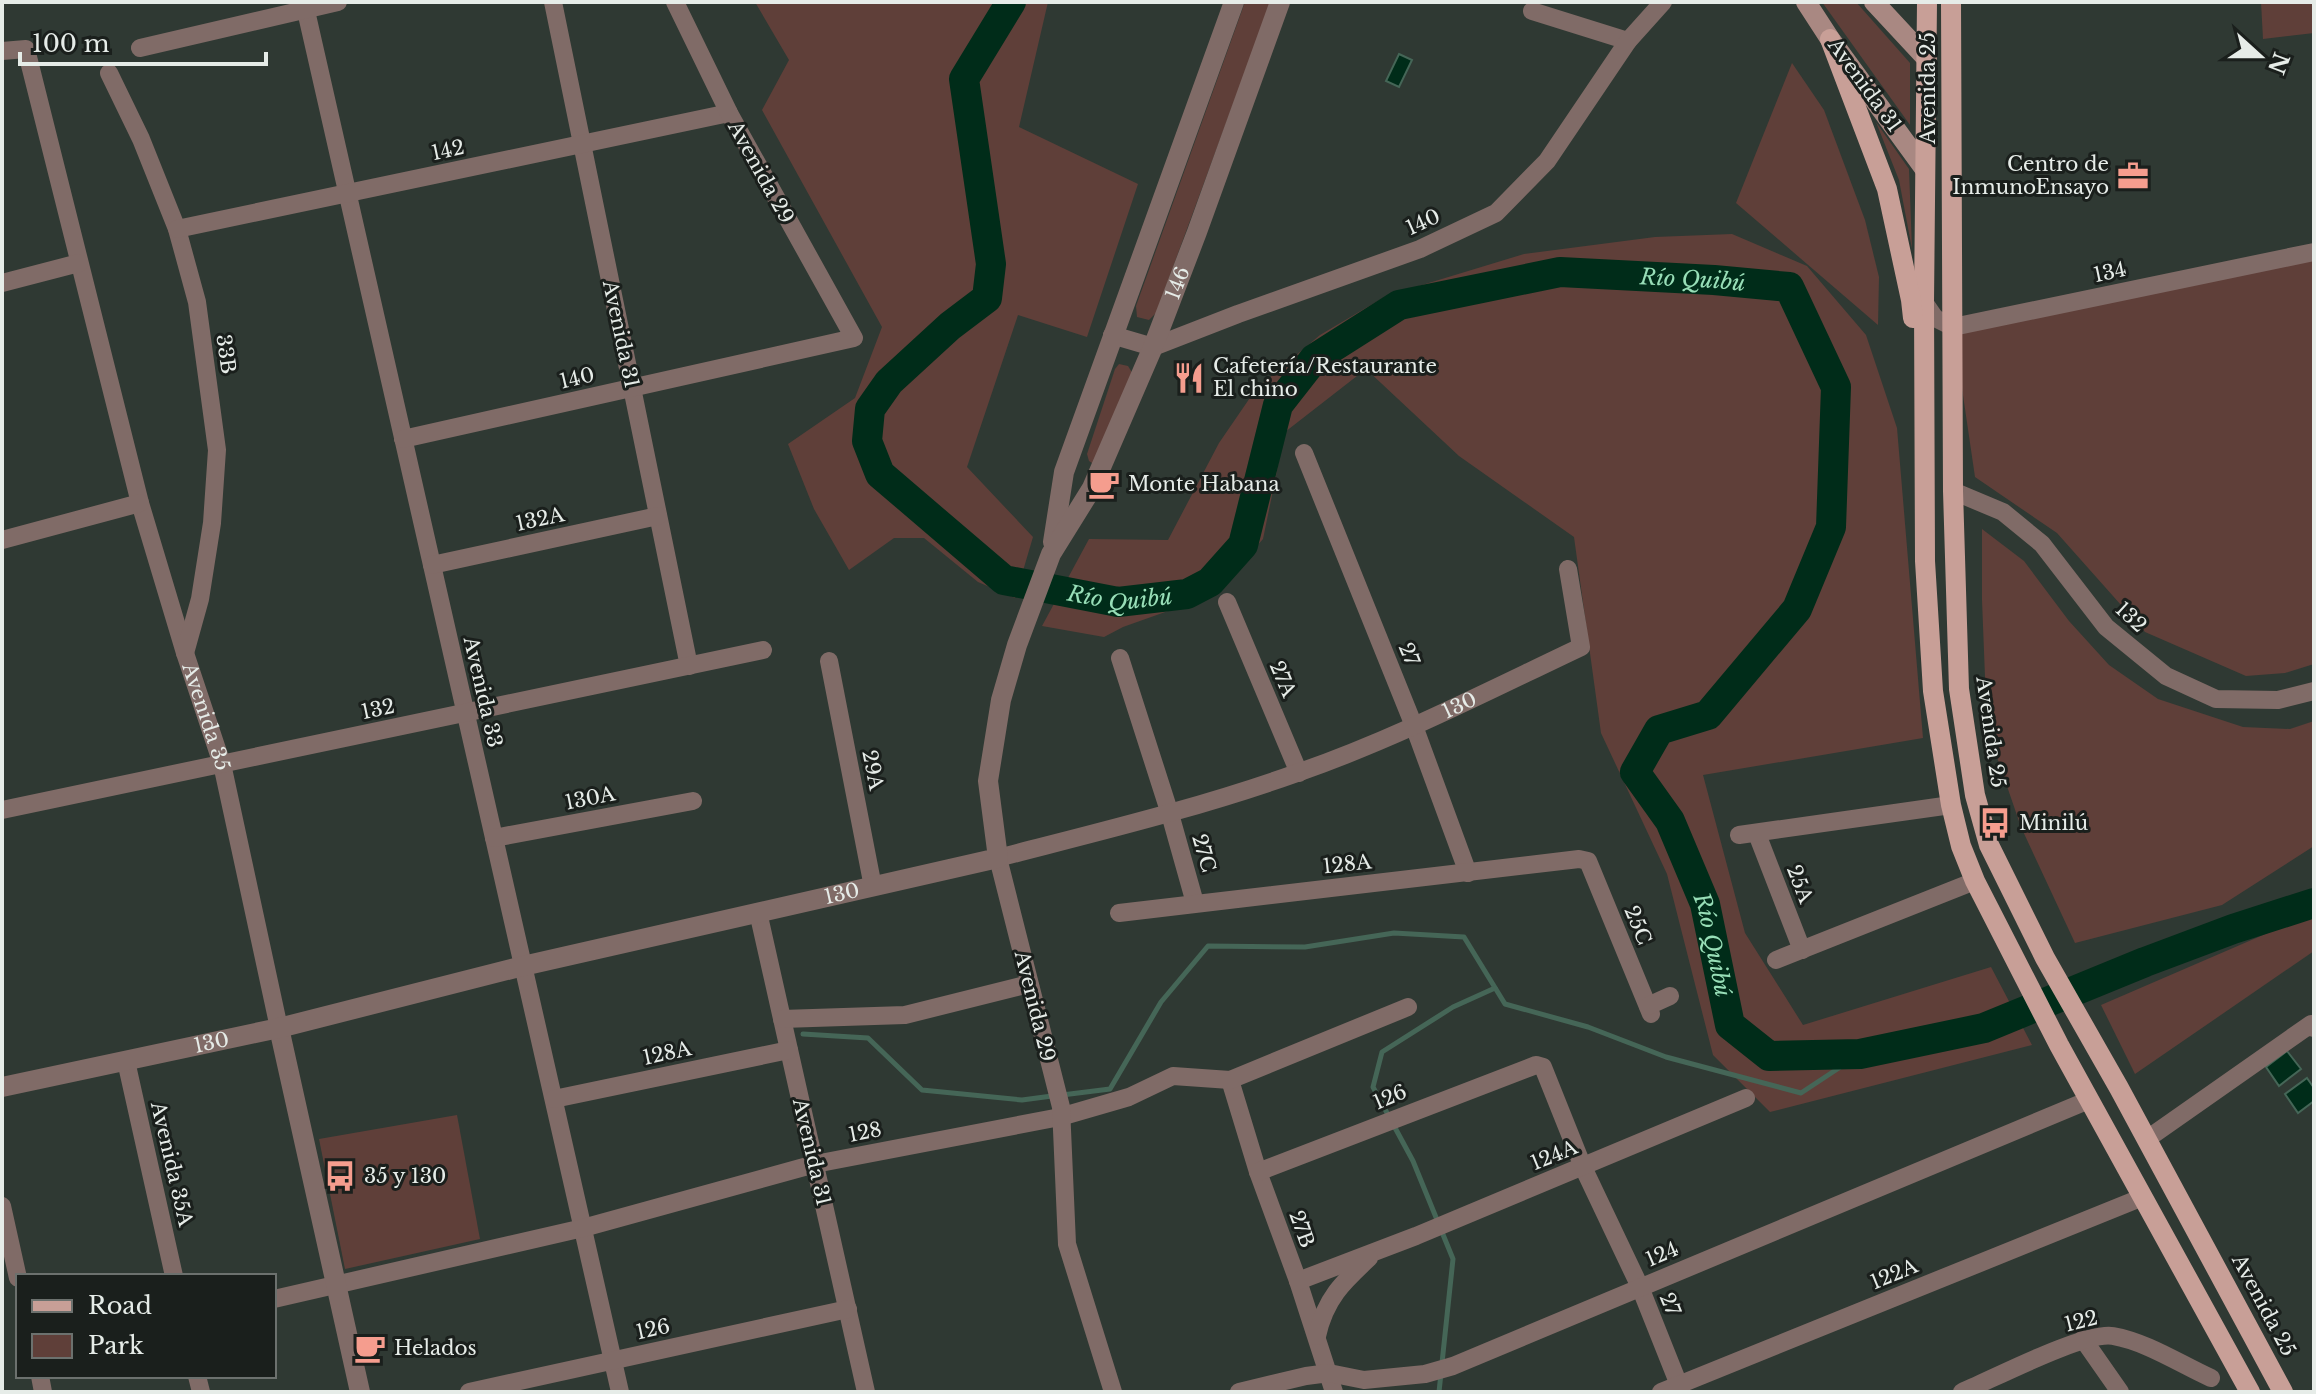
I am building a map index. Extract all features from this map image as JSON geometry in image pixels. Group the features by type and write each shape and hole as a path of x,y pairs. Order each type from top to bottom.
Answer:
{"main road":[{"name":"Avenida 31","path":"1806,2 1924,168"},
{"path":"1874,2 1927,59 1952,101"},
{"name":"Avenida 25","path":"1927,2 1924,168 1925,561 1933,691 1951,805 1961,846 1975,881 2059,1045 2250,1392"},
{"name":"Avenida 25","path":"1951,2 1953,491 1959,689 1975,795 1989,845 2045,958 2147,1139 2283,1392"},
{"path":"1830,39 1887,189 1911,300 1925,430"}],"street":[{"path":"140,48 305,6 338,2"},
{"name":"Avenida 31","path":"553,2 689,666"},
{"name":"Avenida 29","path":"675,2 729,113 854,338"},
{"name":"146","path":"1051,554 1064,472 1234,2"},
{"name":"146","path":"1026,621 1051,554 1092,488 1153,347 1280,2"},
{"name":"140","path":"1153,347 1420,249 1496,213 1547,161 1628,41 1663,2"},
{"name":"Avenida 33","path":"305,6 620,1392"},
{"path":"1532,11 1628,41"},
{"name":"Avenida 35","path":"2,51 26,49 140,503 222,764 360,1392"},
{"name":"33B","path":"109,73 141,139 177,229 197,302 217,450 208,553 200,599 185,653"},
{"name":"142","path":"177,229 729,113"},
{"name":"134","path":"1953,327 2314,252"},
{"path":"2,283 79,263"},
{"path":"1924,302 1935,318 1953,327"},
{"path":"1112,335 1153,347"},
{"name":"140","path":"403,439 854,338"},
{"name":"27","path":"1304,453 1414,726 1468,873"},
{"name":"132","path":"1953,491 2003,512 2042,544 2106,627 2166,676 2216,699 2278,700 2314,691"},
{"path":"2,540 140,503"},
{"name":"132A","path":"432,565 658,516"},
{"name":"130","path":"2,1087 279,1028 523,966 998,858 1170,814 1299,773 1414,726 1581,647 1568,569"},
{"name":"27A","path":"1227,602 1299,773"},
{"name":"Avenida 29","path":"1026,621 1001,700 988,781 998,858 1059,1104 1067,1244 1113,1392"},
{"name":"132","path":"2,810 763,650"},
{"path":"1120,658 1170,814"},
{"name":"29A","path":"829,661 873,887"},
{"name":"130A","path":"494,838 693,801"},
{"name":"25A","path":"1802,950 1748,835 1951,805"},
{"name":"27C","path":"1170,814 1195,903"},
{"name":"128A","path":"1119,913 1579,859"},
{"name":"25C","path":"1579,859 1588,861 1649,1010 1670,996"},
{"path":"1776,960 1975,881"},
{"name":"Avenida 31","path":"758,912 866,1392"},
{"path":"782,1019 905,1015 1029,984"},
{"name":"128","path":"276,1299 583,1228 815,1164 1059,1104 1129,1097 1173,1076 1230,1080 1408,1007"},
{"path":"2147,1139 2311,1024 2314,1028"},
{"name":"128A","path":"554,1099 789,1050"},
{"name":"Avenida 35A","path":"126,1061 174,1274"},
{"name":"27","path":"1540,1065 1583,1167 1640,1287 1679,1385"},
{"name":"126","path":"1258,1172 1540,1065"},
{"name":"27B","path":"1230,1080 1258,1172 1334,1392"},
{"name":"124A","path":"1298,1281 1416,1236 1746,1098"},
{"name":"124","path":"1239,1392 1329,1373 1364,1380 1425,1374 1453,1366 2089,1100"},
{"name":"122A","path":"1661,1392 2143,1197"},
{"path":"2,1206 17,1274"},
{"name":"124A","path":"1317,1336 1320,1320 1339,1285 1377,1251"},
{"name":"126","path":"469,1392 848,1309"},
{"name":"122","path":"1962,1392 2083,1339 2110,1336 2135,1342 2211,1378"},
{"path":"2083,1339 2120,1392"}],"green space":[{"path":"755,2 1048,2 1019,127 1138,184 1087,337 1018,315 967,467 1033,537 1015,598 978,582 924,538 894,538 849,570 814,509 788,444 855,398 882,327 762,110 789,60"},
{"path":"1245,2 1270,4 1156,313 1149,320 1137,317 1136,306"},
{"path":"1822,2 1856,2 1910,63 1910,125"},
{"path":"2261,2 2314,2 2314,33 2263,39"},
{"path":"1792,63 1824,110 1865,220 1879,277 1878,325 1736,203"},
{"path":"1876,122 1909,169 1912,249 1899,180"},
{"path":"1732,234 1807,266 1866,335 1897,428 1923,738 1703,775 1745,933 1803,1025 1991,967 2032,1045 1770,1112 1713,1055 1667,874 1601,733 1574,537 1459,456 1366,369 1285,432 1263,539 1213,595 1123,627 1104,637 1042,626 1089,539 1168,540 1219,443 1256,389 1320,335 1386,296 1524,254 1655,237"},
{"path":"2314,252 2314,664 2285,673 2246,676 2145,632 2057,533 1975,477 1953,327"},
{"path":"1119,364 1128,366 1133,374 1095,465 1089,461 1087,454"},
{"path":"1982,529 2024,561 2069,621 2109,665 2158,699 2243,727 2290,729 2314,721 2314,846 2222,905 2075,943 2021,827 1987,728"},
{"path":"2314,913 2314,951 2135,1074 2101,1005"},
{"path":"457,1115 480,1239 345,1269 319,1139"}],"shaded area":[{"path":"1399,54 1412,60 1399,87 1386,81"},
{"path":"2287,1051 2301,1069 2279,1086 2266,1067"},
{"path":"2307,1078 2314,1088 2314,1101 2298,1113 2285,1094"}],"waterway":[{"name":"Río Quibú","path":"1011,2 964,79 991,264 987,298 950,326 889,382 870,409 867,441 880,474 1004,580 1118,602 1187,594 1210,582 1243,545 1278,405 1314,359 1399,305 1560,272 1789,287 1836,387 1831,527 1797,609 1708,715 1659,730 1635,772 1670,821 1705,904 1730,1025 1769,1056 1860,1054 1984,1028 2145,962 2314,903"},
{"path":"1062,1095 1110,1089 1161,1002 1208,946 1305,947 1394,933 1464,937 1505,1004 1588,1027 1666,1057 1801,1093 1860,1054"},
{"path":"1442,1363 1453,1259 1413,1161 1373,1087 1382,1052 1453,1007 1495,988"},
{"path":"803,1034 868,1038 922,1090 1022,1100 1052,1096"},
{"path":"1439,1392 1441,1373"}],"place":[{"name":"Centro de InmunoEnsayo","path":"2133,176"},
{"name":"Cafetería/Restaurante El chino","path":"1189,378"},
{"name":"Monte Habana","path":"1104,484"},
{"name":"Minilú","path":"1995,823"},
{"name":"35 y 130","path":"340,1176"},
{"name":"Helados","path":"370,1348"}]}
